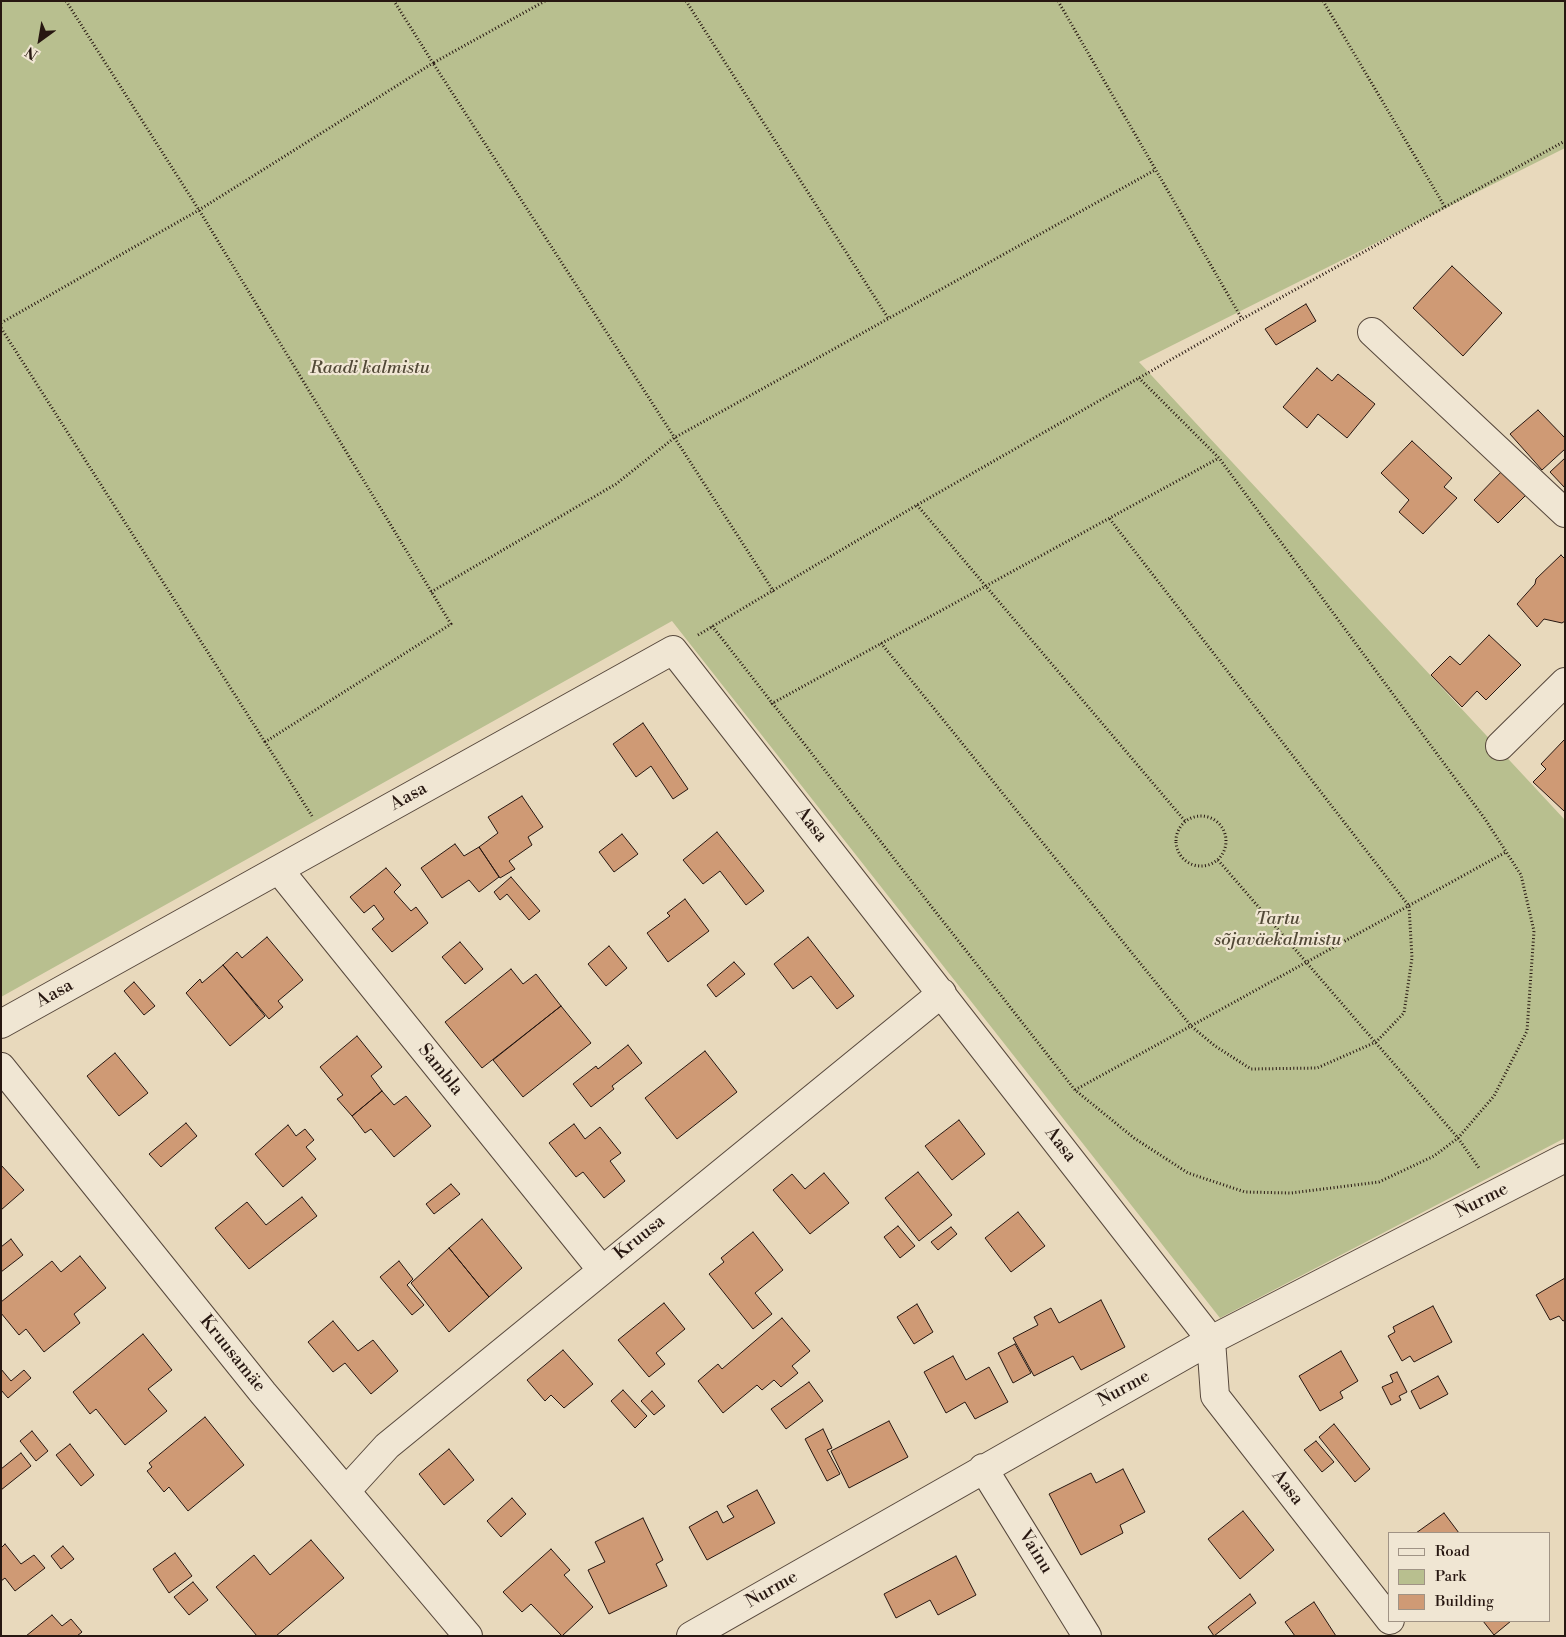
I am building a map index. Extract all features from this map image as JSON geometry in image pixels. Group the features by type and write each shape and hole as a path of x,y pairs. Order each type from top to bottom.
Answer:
{"street":[{"path":"1372,332 1565,513"},
{"name":"Aasa","path":"1,1024 673,650 1211,1340 1215,1396 1388,1617"},
{"path":"1500,746 1565,682"},
{"name":"Sambla","path":"279,870 602,1269"},
{"name":"Kruusa","path":"346,1491 387,1446 942,993"},
{"name":"Kruusamäe","path":"1,1067 263,1393 468,1636"},
{"name":"Nurme","path":"691,1636 983,1468 1211,1340 1565,1158"},
{"name":"Vainu","path":"983,1468 1087,1636"},
{"name":"Aasa","path":"1392,1622 1402,1636"}],"path":[{"path":"66,1 199,210 450,624 265,742"},
{"path":"394,1 774,592"},
{"path":"1,323 199,210 433,63 545,1"},
{"path":"686,1 888,318"},
{"path":"1058,1 1242,319"},
{"path":"1323,1 1445,207"},
{"path":"673,650 774,592 917,505 1242,319 1565,142"},
{"path":"431,592 616,484 674,438 1156,170"},
{"path":"1,328 328,842"},
{"path":"712,626 771,704 1075,1090 1134,1138 1188,1173 1245,1192 1291,1193 1379,1182 1434,1156 1458,1138 1494,1096 1527,1032 1534,931 1521,875 1479,812 1219,458 1139,378"},
{"path":"771,704 1219,458"},
{"path":"917,505 1185,821"},
{"path":"881,643 1191,1026 1215,1046 1251,1069 1317,1068 1376,1042 1404,1013 1412,958 1409,906 1109,518"},
{"path":"1200,815 1216,819 1222,825 1227,840 1226,848 1218,860 1209,865 1200,866 1184,860 1176,844 1176,836 1185,821 1200,815"},
{"path":"1075,1090 1506,852"},
{"path":"1218,860 1376,1042 1458,1138 1480,1169 1501,1191"}],"green space":[{"name":"Raadi kalmistu","path":"1,1 1565,1 1565,148 1139,362 1565,820 1565,1138 1220,1318 672,621 1,997"}],"building":[{"path":"1452,266 1502,313 1463,356 1413,308"},
{"path":"1306,304 1316,321 1276,345 1265,329"},
{"path":"1317,368 1332,381 1338,374 1375,404 1347,438 1318,414 1307,428 1283,407"},
{"path":"1538,410 1565,438 1565,449 1542,470 1510,434"},
{"path":"1412,441 1452,478 1444,487 1457,498 1423,534 1399,512 1409,500 1381,473"},
{"path":"1565,458 1565,488 1550,472"},
{"path":"1504,469 1530,491 1498,523 1474,500"},
{"path":"1561,555 1565,559 1565,621 1562,623 1544,619 1537,627 1517,604 1535,584 1536,579"},
{"path":"1489,635 1521,665 1486,700 1477,691 1462,707 1431,675 1450,656 1460,665"},
{"path":"643,723 688,789 673,799 651,766 636,777 613,744"},
{"path":"1565,739 1564,811 1533,782 1546,769 1541,764"},
{"path":"522,796 543,827 528,837 532,845 509,861 515,869 500,878 479,847 498,833 488,817"},
{"path":"717,832 764,891 746,905 720,871 703,884 683,860"},
{"path":"622,834 638,854 614,872 599,852"},
{"path":"455,844 464,856 479,847 499,877 479,892 469,880 442,898 421,868"},
{"path":"386,868 401,885 394,892 411,911 416,907 428,923 392,952 372,929 384,919 374,905 364,913 350,897"},
{"path":"511,877 540,911 529,920 507,894 500,900 494,892"},
{"path":"685,899 709,931 668,962 647,933 670,916 667,913"},
{"path":"267,937 303,980 278,1001 283,1007 269,1019 223,965 237,952 242,958"},
{"path":"808,937 854,996 837,1009 811,976 793,989 774,964"},
{"path":"460,942 483,969 465,984 442,957"},
{"path":"609,946 627,968 606,986 588,964"},
{"path":"734,962 745,974 716,997 707,985"},
{"path":"223,965 265,1016 230,1046 186,993 200,979 202,983"},
{"path":"511,969 523,984 536,974 561,1006 482,1068 445,1022"},
{"path":"134,982 155,1006 144,1015 124,991"},
{"path":"561,1006 591,1043 523,1097 493,1060"},
{"path":"357,1036 382,1067 371,1076 382,1091 352,1116 337,1099 343,1095 320,1067"},
{"path":"628,1045 642,1063 612,1086 614,1089 591,1107 573,1084 596,1066 598,1069"},
{"path":"705,1051 737,1092 677,1139 645,1098"},
{"path":"115,1053 148,1093 119,1116 87,1076"},
{"path":"382,1091 394,1105 406,1096 431,1126 394,1157 371,1129 365,1133 352,1116"},
{"path":"959,1120 985,1154 952,1180 925,1146"},
{"path":"186,1123 197,1136 161,1167 149,1154"},
{"path":"574,1124 585,1139 600,1127 621,1153 610,1161 625,1181 604,1198 583,1172 576,1177 549,1143"},
{"path":"288,1125 296,1136 305,1129 314,1140 306,1147 316,1159 283,1187 255,1154"},
{"path":"1,1165 24,1190 1,1210"},
{"path":"918,1172 952,1215 919,1241 885,1198"},
{"path":"824,1173 849,1203 810,1234 773,1190 792,1174 805,1189"},
{"path":"451,1184 460,1194 434,1214 426,1204"},
{"path":"302,1197 317,1216 249,1269 215,1228 247,1202 266,1225"},
{"path":"1018,1212 1045,1246 1011,1272 985,1238"},
{"path":"482,1219 522,1268 489,1297 449,1248"},
{"path":"898,1226 915,1246 900,1258 884,1237"},
{"path":"951,1227 957,1234 938,1250 931,1242"},
{"path":"753,1232 783,1270 755,1293 772,1314 753,1329 709,1274 724,1262 721,1258"},
{"path":"11,1239 23,1255 1,1272 1,1247"},
{"path":"449,1248 489,1297 449,1332 411,1283"},
{"path":"80,1256 106,1288 74,1314 80,1323 44,1352 26,1329 19,1335 1,1313 1,1302 52,1261 61,1272"},
{"path":"399,1261 413,1279 407,1285 424,1305 412,1315 380,1277"},
{"path":"1565,1278 1565,1320 1563,1321 1559,1316 1550,1320 1536,1295"},
{"path":"1101,1300 1125,1347 1081,1370 1073,1356 1034,1376 1013,1338 1038,1325 1034,1317 1051,1308 1059,1323"},
{"path":"664,1303 685,1329 656,1353 665,1364 649,1377 618,1340"},
{"path":"917,1304 933,1332 914,1344 897,1317"},
{"path":"1433,1306 1452,1342 1414,1362 1410,1356 1402,1361 1388,1336 1395,1332 1393,1327"},
{"path":"782,1318 810,1351 792,1366 798,1373 781,1387 774,1380 762,1390 757,1385 723,1413 698,1381 718,1364 722,1369"},
{"path":"333,1321 358,1351 373,1340 398,1371 371,1394 345,1363 333,1372 308,1342"},
{"path":"143,1334 172,1370 148,1389 167,1411 125,1445 96,1409 90,1414 73,1392"},
{"path":"1015,1344 1031,1373 1013,1383 998,1353"},
{"path":"563,1350 593,1384 564,1408 551,1395 545,1401 527,1380"},
{"path":"1341,1351 1358,1381 1340,1392 1343,1398 1320,1411 1299,1376"},
{"path":"953,1356 966,1380 989,1367 1008,1402 975,1419 965,1402 946,1413 924,1372"},
{"path":"1,1369 11,1381 24,1370 31,1378 8,1398 1,1390"},
{"path":"1397,1372 1407,1392 1399,1396 1401,1400 1391,1405 1382,1387 1393,1382 1390,1375"},
{"path":"1438,1376 1448,1394 1420,1409 1411,1391"},
{"path":"809,1382 823,1401 786,1429 771,1409"},
{"path":"623,1390 647,1416 635,1428 611,1401"},
{"path":"652,1391 665,1406 654,1415 641,1401"},
{"path":"205,1417 244,1465 188,1511 169,1487 164,1492 147,1471 152,1467 149,1463"},
{"path":"889,1421 908,1457 849,1488 831,1451"},
{"path":"1334,1424 1370,1469 1355,1482 1319,1437"},
{"path":"823,1429 832,1448 827,1450 840,1474 827,1481 805,1439"},
{"path":"32,1431 48,1451 36,1461 20,1441"},
{"path":"1316,1441 1334,1462 1322,1472 1304,1450"},
{"path":"70,1444 94,1475 81,1486 56,1455"},
{"path":"449,1449 474,1480 444,1505 419,1474"},
{"path":"21,1453 31,1466 1,1490 1,1469"},
{"path":"1123,1469 1145,1512 1120,1525 1123,1533 1081,1555 1049,1494 1091,1473 1096,1483"},
{"path":"757,1490 775,1523 707,1560 689,1527 717,1511 723,1523 734,1517 727,1506"},
{"path":"512,1498 526,1514 501,1537 487,1521"},
{"path":"1243,1511 1274,1550 1240,1579 1208,1539"},
{"path":"1444,1513 1458,1532 1417,1532"},
{"path":"643,1518 663,1560 656,1564 667,1586 609,1614 588,1570 605,1562 595,1542"},
{"path":"311,1540 344,1578 276,1636 257,1636 216,1587 254,1555 270,1575"},
{"path":"5,1544 21,1564 34,1555 45,1568 15,1591 5,1578 1,1581 1,1548"},
{"path":"63,1546 74,1559 61,1569 51,1556"},
{"path":"551,1549 570,1570 564,1575 593,1607 562,1636 531,1604 522,1612 503,1592"},
{"path":"175,1553 192,1576 169,1593 153,1569"},
{"path":"956,1556 976,1595 938,1615 930,1600 896,1618 884,1594"},
{"path":"193,1582 208,1600 189,1615 174,1597"},
{"path":"1250,1594 1256,1603 1214,1636 1208,1627"},
{"path":"1314,1602 1336,1636 1295,1636 1285,1622"},
{"path":"52,1615 62,1626 71,1619 82,1632 77,1636 26,1636"},
{"path":"1484,1622 1510,1622 1494,1635"}],"park label":[{"name":"Tartu sõjaväekalmistu","path":"1278,930"}]}
